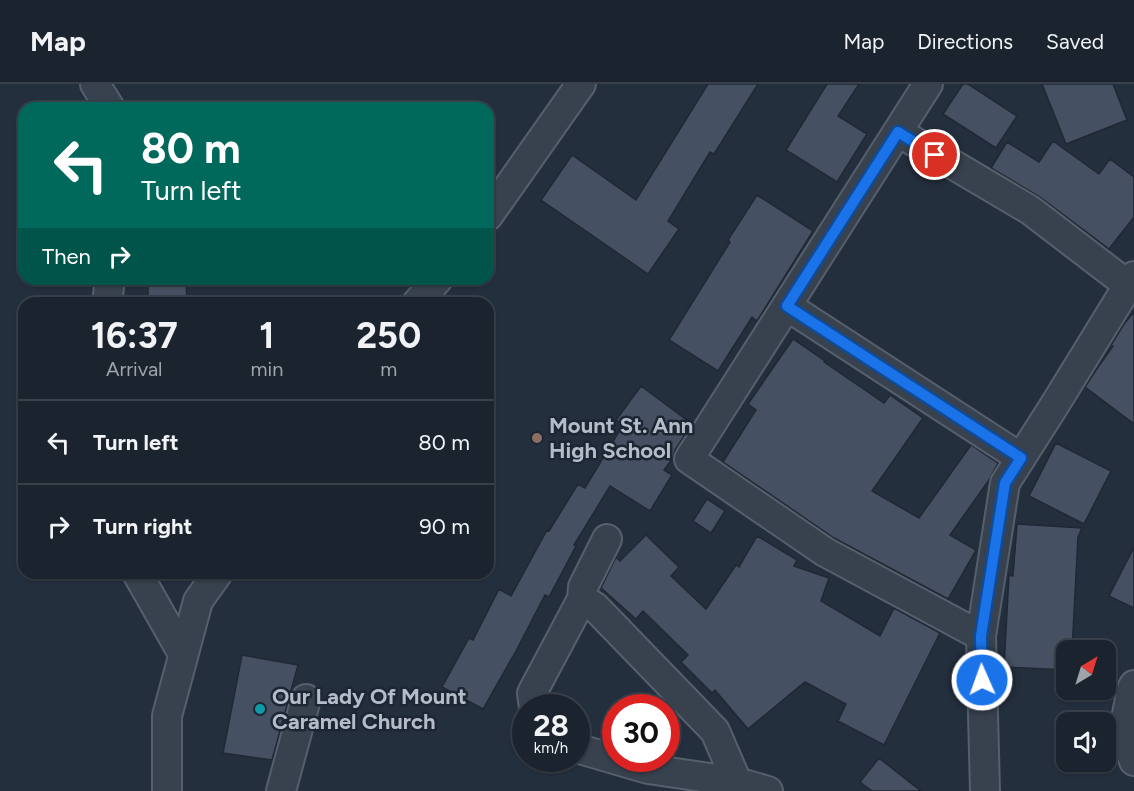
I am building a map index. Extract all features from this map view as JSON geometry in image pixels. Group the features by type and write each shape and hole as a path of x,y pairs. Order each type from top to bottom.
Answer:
{"street":[{"path":"95,84 106,102"},
{"path":"494,207 581,84"},
{"path":"928,84 689,459 825,552 981,636"},
{"path":"898,132 1030,210 1131,281 1005,483 981,636 985,791"},
{"path":"422,297 433,285"},
{"path":"787,306 1021,458"},
{"path":"532,694 582,599 583,587 607,539"},
{"path":"140,579 183,654"},
{"path":"167,791 167,716 198,601 214,579"},
{"path":"582,599 595,607 714,731 737,782"},
{"path":"1134,685 1128,733 1134,761"},
{"path":"280,791 306,699"},
{"path":"590,754 645,780 737,782 768,791"}],"building":[{"path":"708,84 758,84 714,154 710,152 668,221 679,229 648,274 541,200 572,155 636,200"},
{"path":"827,84 859,84 838,116 867,134 837,182 786,150"},
{"path":"963,84 968,84 1017,116 996,148 943,114"},
{"path":"1042,84 1113,84 1127,120 1066,144"},
{"path":"1053,141 1099,174 1110,159 1134,177 1134,217 1109,249 1040,197 991,168 1007,142 1039,162"},
{"path":"757,195 813,231 757,321 752,317 718,371 669,340"},
{"path":"148,285 186,285 187,297 148,297"},
{"path":"1134,312 1134,424 1085,387 1113,346 1111,345 1124,324"},
{"path":"793,339 884,403 890,395 923,418 872,491 919,518 971,445 998,463 989,480 950,535 976,550 948,599 834,538 723,462 756,410 748,404"},
{"path":"641,386 692,424 664,470 672,475 650,511 610,486 574,545 576,546 549,597 545,595 483,709 442,687 469,638 473,640 499,589 511,596 547,530 549,531 578,484 585,488 623,425 616,420"},
{"path":"1056,443 1111,471 1084,524 1029,496"},
{"path":"707,499 725,511 711,533 693,521"},
{"path":"1017,524 1082,528 1078,537 1073,640 1056,640 1056,670 1004,667 1009,575 1013,576"},
{"path":"646,535 679,567 671,576 706,609 736,565 739,567 757,536 797,560 794,566 829,578 821,601 880,636 894,608 940,633 884,745 838,721 846,704 805,682 748,729 715,690 712,693 681,662 688,655 643,611 636,619 601,588 616,557 620,561"},
{"path":"1134,547 1134,608 1109,596"},
{"name":"Our Lady Of Mount Caramel Church","path":"242,655 298,665 272,760 223,753"},
{"path":"879,758 921,791 872,791 860,782"}],"place":[{"name":"Mount St. Ann High School","path":"537,438"},
{"name":"Our Lady Of Mount Caramel Church","path":"260,709"}],"route":[{"path":"935,155 898,132 787,306 1021,458 1005,483 981,636 982,680"}]}
